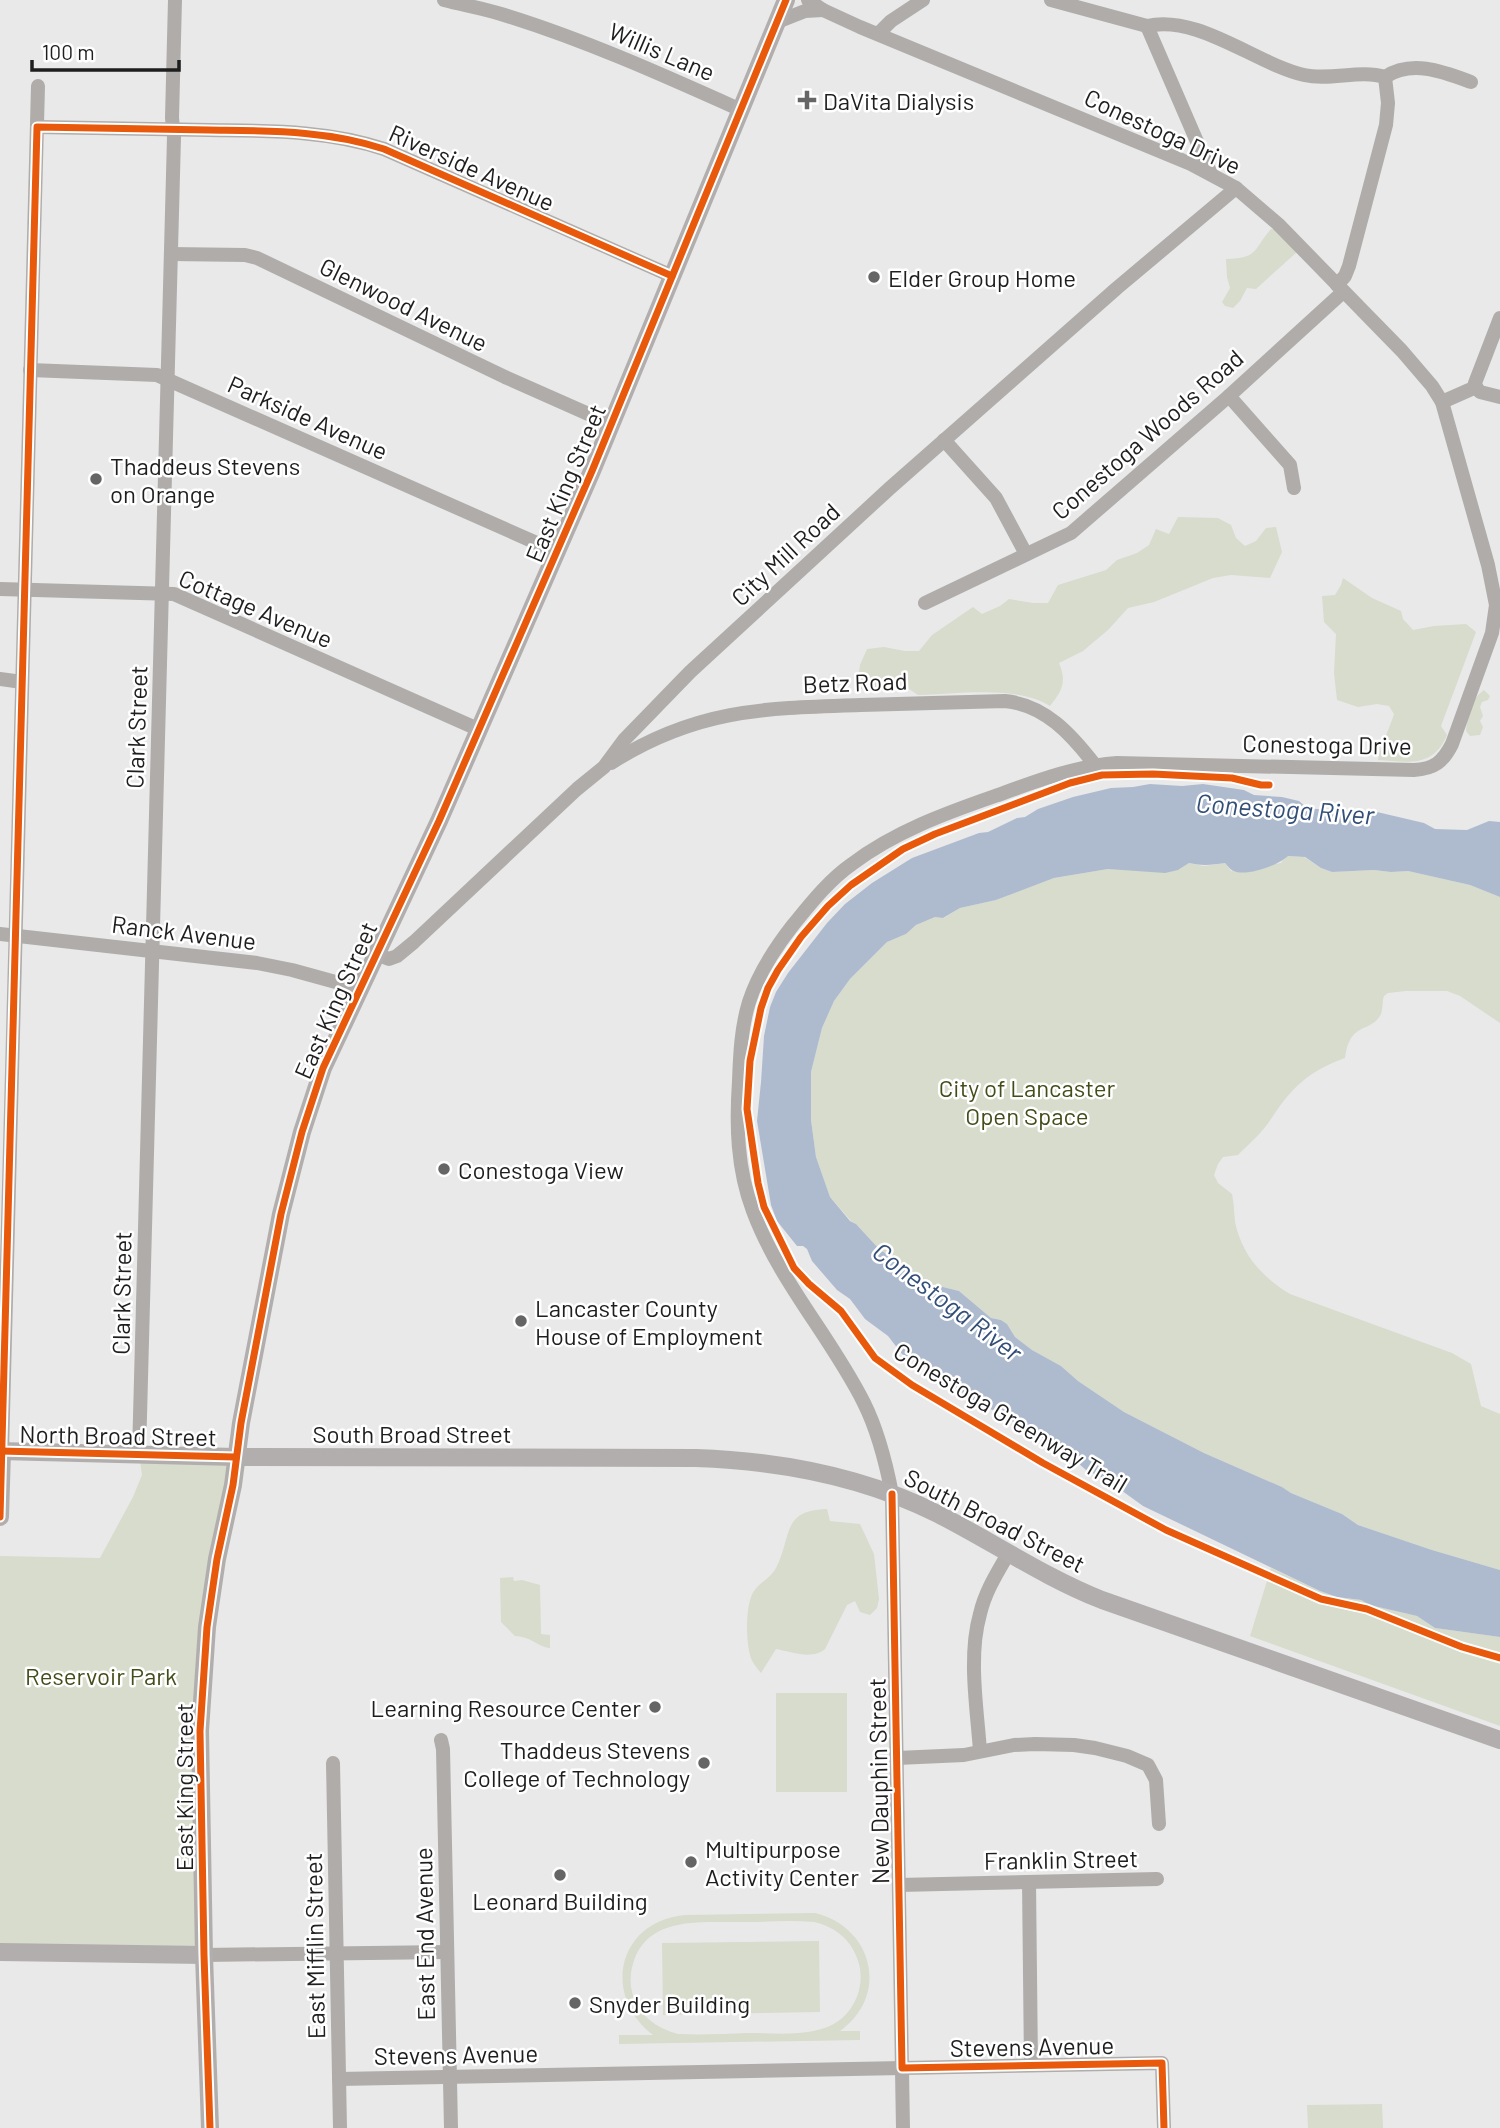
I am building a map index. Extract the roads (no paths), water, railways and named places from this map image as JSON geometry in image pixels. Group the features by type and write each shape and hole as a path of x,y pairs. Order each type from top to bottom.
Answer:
{"main road":[{"name":"East King Street","path":"210,2128 204,1955 201,1695 211,1596 281,1214 296,1153 317,1082 480,730 611,424 786,0"},
{"name":"North Broad Street","path":"1,1451 236,1457"},
{"path":"0,1517 1,1451"},
{"name":"South Broad Street","path":"236,1457 722,1459 809,1471 865,1484 892,1494 958,1525 1053,1579 1102,1600 1500,1740"},
{"path":"0,1951 204,1955"}],"street":[{"name":"Clark Street","path":"139,1454 168,380 175,0"},
{"name":"Willis Lane","path":"444,0 536,25 741,110"},
{"name":"Conestoga Drive","path":"808,0 823,10 1211,174 1236,188 1278,224 1402,351 1432,386 1442,402 1494,564 1496,605 1492,633 1452,744 1443,760 1432,767 1415,770 1196,764 1094,765 1048,777 934,820 876,847 833,880 784,936 764,969 748,1004 743,1031 737,1109 739,1152 746,1187 759,1227 778,1266 837,1355 865,1404 880,1444 892,1494"},
{"path":"879,33 891,21 923,0"},
{"path":"1051,0 1147,26 1162,24 1201,31 1275,65 1307,76 1385,77 1398,70 1422,68 1444,72 1471,82"},
{"path":"777,22 805,11 823,10"},
{"path":"1147,26 1211,174"},
{"name":"Conestoga Woods Road","path":"925,603 1071,533 1229,396 1340,289 1387,125 1385,77"},
{"path":"1,1451 38,86"},
{"name":"Riverside Avenue","path":"37,127 317,134 364,142 672,276"},
{"name":"City Mill Road","path":"376,954 389,959 414,942 577,789 604,767 632,730 690,672 944,440 1116,288 1236,188"},
{"name":"Glenwood Avenue","path":"171,254 257,258 505,377 611,424"},
{"path":"1500,318 1475,383 1480,393 1500,397"},
{"name":"Parkside Avenue","path":"30,370 157,375 557,552"},
{"path":"1442,402 1476,387"},
{"path":"1229,396 1290,464 1294,488"},
{"path":"944,440 996,498 1026,554"},
{"name":"Cottage Avenue","path":"0,589 174,594 480,730"},
{"path":"0,679 22,682"},
{"name":"Betz Road","path":"604,767 666,733 703,720 739,712 790,707 1004,701 1019,702 1044,713 1075,739 1094,765"},
{"name":"Ranck Avenue","path":"0,934 269,965 360,989"},
{"name":"New Dauphin Street","path":"892,1494 903,2128"},
{"path":"980,1751 974,1653 976,1630 987,1592 1008,1554"},
{"name":"East End Avenue","path":"441,1740 451,2128"},
{"path":"897,1758 940,1757 1014,1745 1064,1744 1094,1748 1147,1765 1156,1780 1159,1824"},
{"name":"East Mifflin Street","path":"333,1763 340,2128"},
{"name":"Franklin Street","path":"898,1885 1157,1879"},
{"path":"1029,1882 1031,2065"},
{"path":"204,1955 447,1952"},
{"name":"Stevens Avenue","path":"339,2079 1162,2063 1164,2128"}],"water":[{"name":"Conestoga River","path":"1150,784 1203,784 1244,790 1254,795 1299,801 1307,808 1336,811 1345,818 1377,812 1424,823 1435,829 1467,830 1489,821 1500,822 1500,897 1470,885 1408,871 1332,872 1305,857 1288,856 1270,866 1246,872 1233,870 1225,863 1189,863 1178,870 1165,873 1108,869 1054,878 996,900 960,908 943,918 935,917 916,925 906,934 887,942 850,979 834,1001 822,1028 811,1072 811,1120 816,1157 830,1197 880,1250 895,1259 919,1281 959,1291 991,1318 1007,1324 1015,1337 1032,1350 1061,1366 1124,1412 1204,1453 1342,1514 1358,1525 1500,1570 1500,1637 1435,1628 1417,1616 1320,1591 1143,1506 1107,1480 1067,1459 1064,1452 1013,1422 1006,1415 982,1406 902,1354 888,1336 865,1319 850,1299 837,1290 812,1261 807,1249 797,1246 777,1221 771,1205 757,1121 764,1036 776,992 827,923 845,904 872,883 912,858 988,832 1038,809 1073,797 1111,788"}],"place":[{"name":"DaVita Dialysis","path":"807,100"},
{"name":"Elder Group Home","path":"874,277"},
{"name":"Thaddeus Stevens on Orange","path":"96,479"},
{"name":"Conestoga View","path":"444,1169"},
{"name":"Lancaster County House of Employment","path":"521,1321"},
{"name":"Learning Resource Center","path":"655,1707"},
{"name":"Thaddeus Stevens College of Technology","path":"704,1763"},
{"name":"Multipurpose Activity Center","path":"691,1862"},
{"name":"Leonard Building","path":"560,1875"},
{"name":"Snyder Building","path":"575,2003"}],"park label":[{"name":"City of Lancaster Open Space","path":"1027,1101"},
{"name":"Reservoir Park","path":"101,1675"}]}
